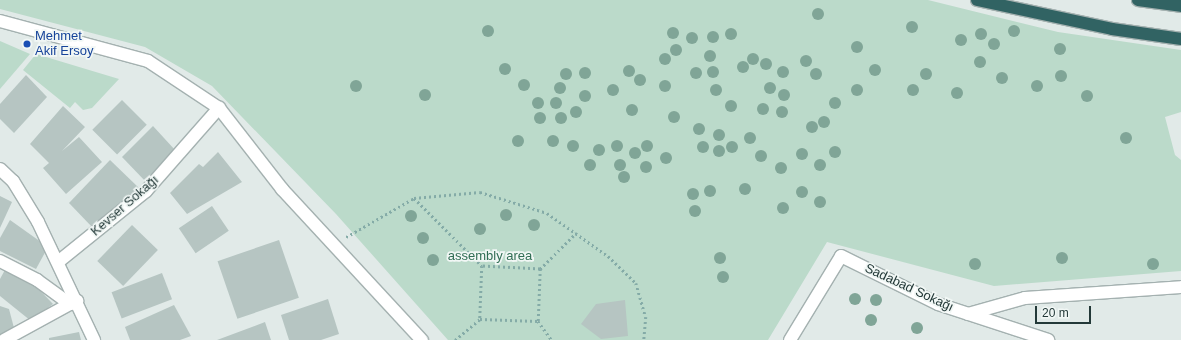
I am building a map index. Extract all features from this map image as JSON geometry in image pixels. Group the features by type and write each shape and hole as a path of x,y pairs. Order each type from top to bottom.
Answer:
{"highway":[{"path":"977,0 1112,29 1181,39"},
{"path":"1138,0 1181,6"}],"street":[{"path":"0,20 148,61 219,108 282,189 422,340"},
{"name":"Kevser Sokağı","path":"58,262 146,191 219,108"},
{"path":"0,169 13,181 58,262 73,302 94,340"},
{"name":"Sadabad Sokağı","path":"790,340 841,256 938,304 1043,339"},
{"path":"0,261 37,280 73,302"},
{"path":"968,314 1025,298 1181,287"},
{"path":"4,340 73,302"}],"path":[{"path":"334,245 414,198 480,192 547,212 608,256 636,283 646,317 644,340"},
{"path":"414,198 482,266 540,269"},
{"path":"552,340 538,321 540,269 576,233"},
{"path":"480,319 482,266"},
{"path":"455,340 480,319 538,321"}],"green space":[{"name":"assembly area","path":"0,0 928,0 1058,32 1181,50 1181,112 1165,117 1175,155 1181,160 1181,271 994,286 827,242 768,340 448,340 336,214 212,86 145,47 0,9"},
{"path":"0,41 30,54 0,89"},
{"path":"36,54 119,79 92,108 83,110 75,102 70,108 23,70"}],"building":[{"path":"26,75 47,97 14,133 0,119 0,104"},
{"path":"122,100 147,125 117,154 92,130"},
{"path":"63,106 85,127 62,151 79,137 102,162 66,194 43,168 49,163 30,144"},
{"path":"153,126 175,150 147,183 122,157"},
{"path":"218,152 242,182 187,214 170,193 199,164 203,167"},
{"path":"110,160 139,188 93,228 69,203"},
{"path":"0,196 12,202 0,228"},
{"path":"212,206 229,231 196,253 179,228"},
{"path":"10,220 48,247 36,269 0,251 0,238"},
{"path":"132,225 158,250 123,286 97,261"},
{"path":"279,240 299,298 237,319 218,261"},
{"path":"6,268 30,280 53,304 31,321 0,296 0,279"},
{"path":"162,273 172,299 122,318 112,292"},
{"path":"328,299 339,334 321,340 289,340 281,315"},
{"path":"625,300 628,336 601,339 581,324 596,304"},
{"path":"174,305 191,336 180,340 130,340 125,327"},
{"path":"0,306 9,309 14,328 0,336"},
{"path":"265,322 271,340 217,340"},
{"path":"79,332 81,340 49,340 49,338"}],"place":[{"name":"Mehmet Akif Ersoy","path":"27,44"}]}
